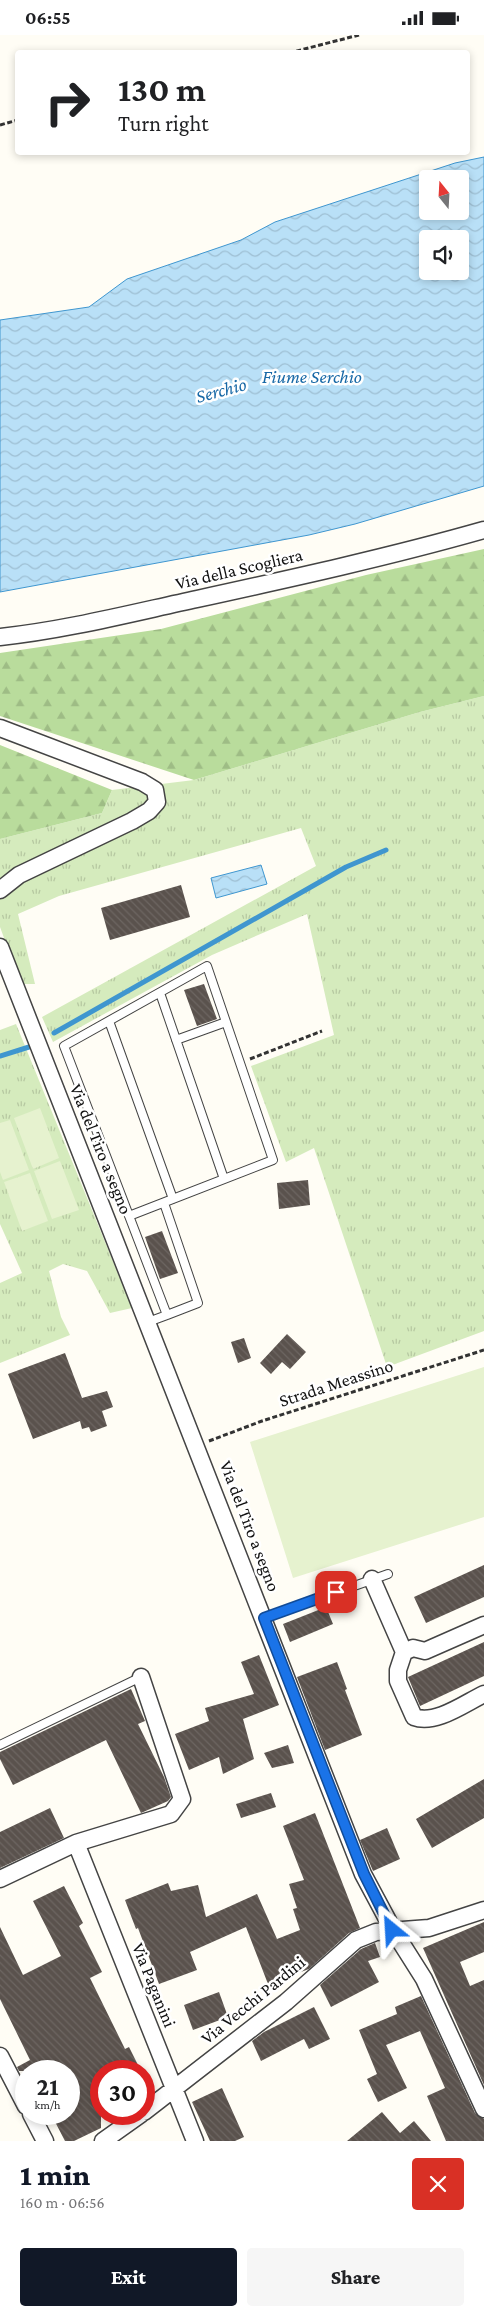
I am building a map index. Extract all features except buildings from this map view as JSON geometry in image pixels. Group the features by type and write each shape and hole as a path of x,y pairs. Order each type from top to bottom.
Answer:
{"street":[{"name":"Via della Scogliera","path":"0,637 40,633 236,590 413,550 484,530"},
{"path":"0,728 142,782 155,790 157,802 149,811 132,821 19,875 0,890"},
{"name":"Via del Tiro a segno","path":"0,947 364,1874 392,1930 424,1979 484,2109"},
{"path":"372,1579 404,1652 398,1670 398,1681 414,1717 421,1719 436,1717 484,1694"},
{"path":"404,1652 413,1648 425,1651 484,1625"},
{"path":"0,1879 76,1843 171,1814 182,1799 141,1677"},
{"name":"Via Paganini","path":"76,1843 195,2141"},
{"name":"Via Vecchi Pardini","path":"155,2103 286,2002 356,1940 376,1932 429,1928 484,1910"},
{"path":"0,2056 15,2085"},
{"path":"36,2125 45,2141"},
{"name":"Via Vecchi Pardini","path":"103,2141 125,2125"}],"lane":[{"path":"129,1216 273,1160 207,966 64,1046 129,1216 167,1315"},
{"path":"160,993 224,1179"},
{"path":"108,1021 173,1199"},
{"path":"176,1040 226,1023"},
{"path":"148,1322 198,1303 164,1203"},
{"path":"264,1618 388,1574"},
{"path":"0,1745 141,1677"}],"path":[{"path":"301,50 359,35"},
{"path":"0,125 15,121"},
{"path":"240,1063 322,1031"},
{"name":"Strada Meassino","path":"197,1445 262,1421 484,1350"}],"green space":[{"path":"484,549 484,696 420,712 194,780 0,716 0,653 161,629 366,575"},
{"path":"484,696 484,1331 387,1367 314,1148 286,1162 251,1066 334,1035 307,914 212,955 53,1042 42,1017 316,866 301,828 59,896 18,914 35,984 21,984 0,927 0,839 102,813 112,790 194,780 420,712"},
{"path":"0,745 112,790 102,813 0,839"},
{"path":"16,1024 132,1308 110,1313 87,1271 63,1264 49,1271 61,1317 70,1335 0,1363 0,1283 22,1273 0,1224 0,1030"},
{"path":"40,1108 59,1158 33,1169 14,1118"},
{"path":"10,1120 29,1170 3,1180 0,1172 0,1123"},
{"path":"60,1161 79,1210 52,1219 34,1171"},
{"path":"30,1173 48,1221 22,1231 4,1182"},
{"path":"484,1367 484,1517 293,1578 250,1442"}],"water":[{"name":"Fiume Serchio","path":"484,157 484,486 355,524 309,535 0,592 0,320 89,307 127,279 241,240 275,222 419,175 419,220 469,220 469,170 434,170"},
{"path":"261,865 267,884 216,898 211,878"}],"waterway":[{"path":"54,1033 346,867 386,850"},
{"path":"0,1056 29,1047"}],"route":[{"path":"336,1592 264,1618 364,1874 392,1930"}],"water label":[{"name":"Serchio","path":"221,390"}]}
